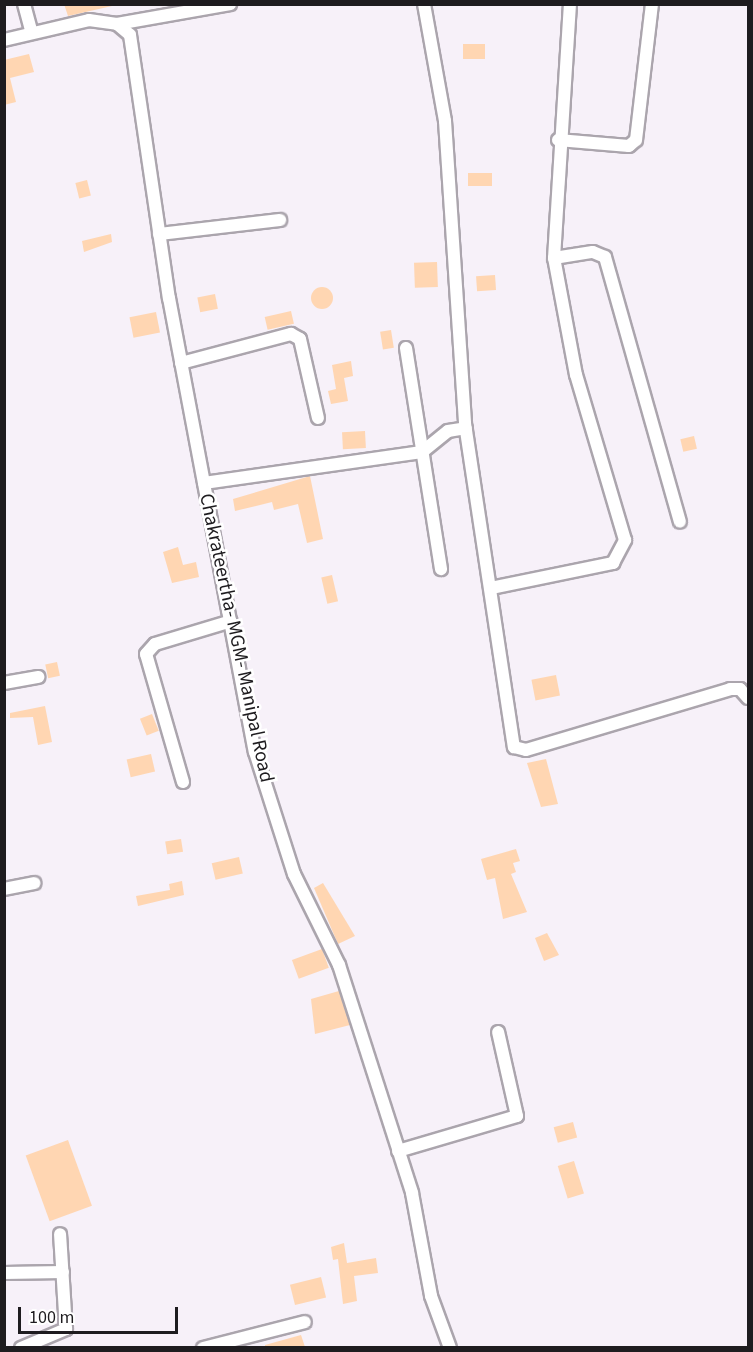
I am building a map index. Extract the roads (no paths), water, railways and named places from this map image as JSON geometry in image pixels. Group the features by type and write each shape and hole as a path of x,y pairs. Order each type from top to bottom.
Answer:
{"street":[{"path":"24,4 32,33"},
{"path":"4,40 89,20 117,24 212,5 230,4"},
{"path":"424,4 445,121 466,428 518,750 730,689 741,689 748,698"},
{"path":"491,588 613,563 625,540 576,375 554,258 558,140 570,4"},
{"path":"558,140 629,146 636,140 652,4"},
{"name":"Chakrateertha- MGM- Manipal Road","path":"117,24 130,34 159,234 181,363 231,621 266,785 294,874 339,965 398,1150 431,1296 450,1347"},
{"path":"159,234 280,220"},
{"path":"554,258 593,252 605,257 681,522"},
{"path":"181,363 291,334 300,339 318,418"},
{"path":"406,348 441,569"},
{"path":"204,483 423,452 448,430 466,428"},
{"path":"183,782 146,654 155,644 231,621"},
{"path":"4,683 38,677"},
{"path":"4,889 34,883"},
{"path":"398,1150 517,1116 498,1032"},
{"path":"21,1347 64,1334 60,1234"},
{"path":"4,1273 63,1272"},
{"path":"203,1347 305,1322"}]}
